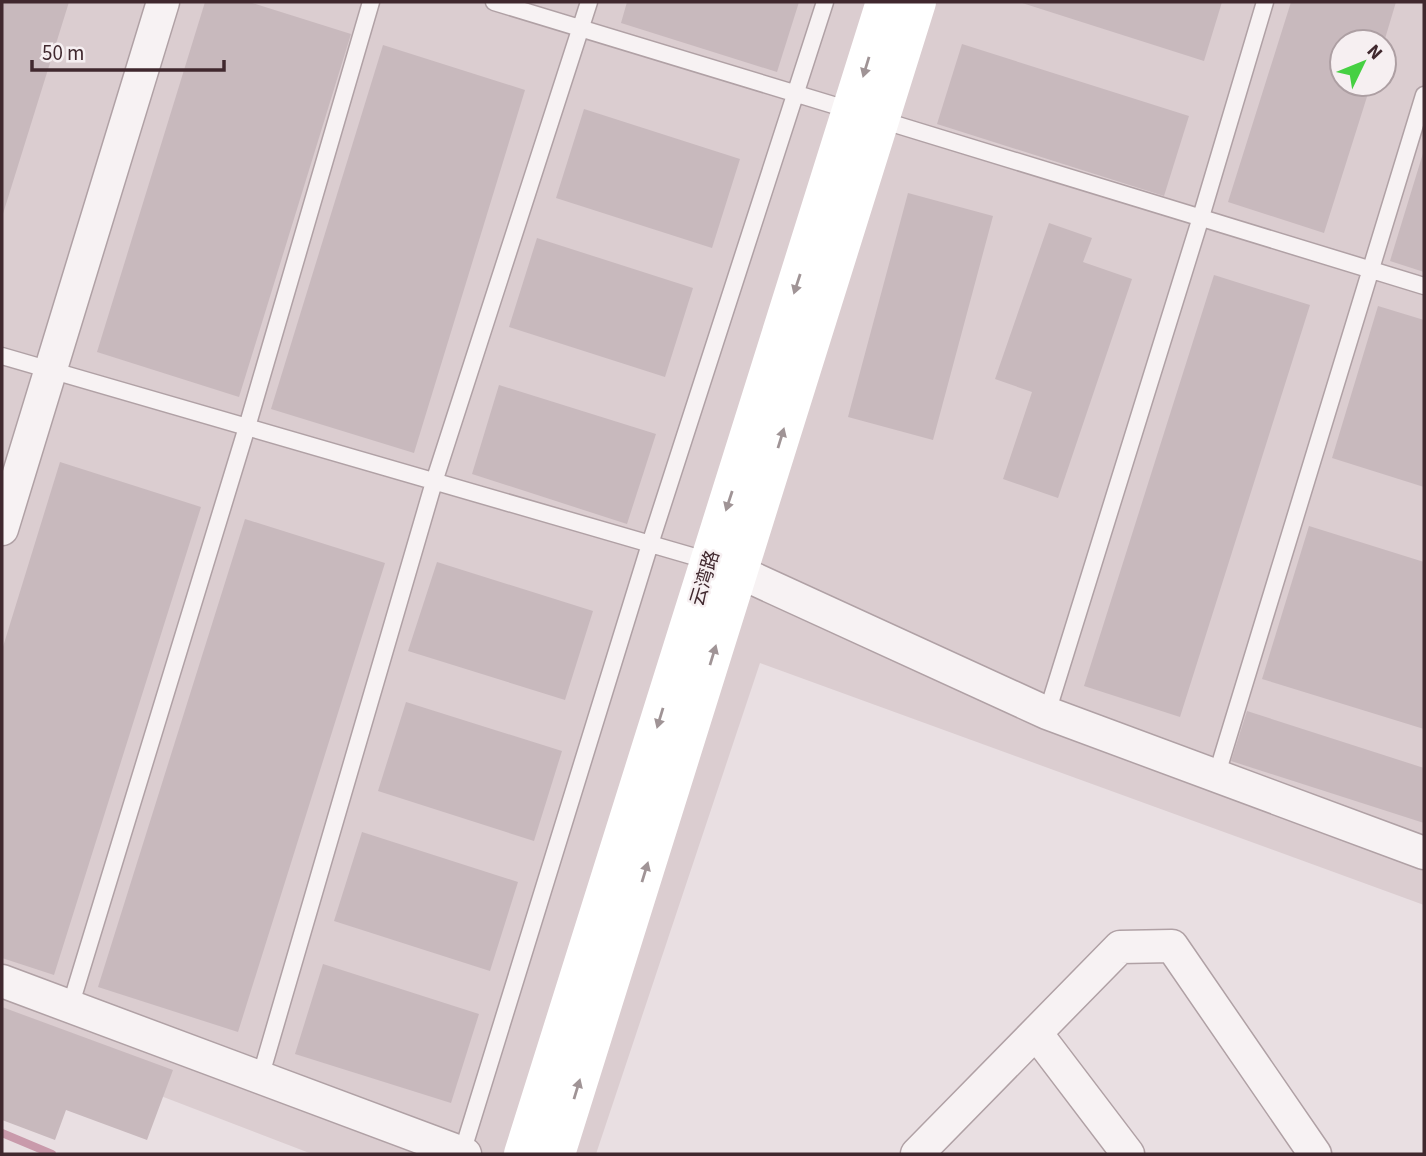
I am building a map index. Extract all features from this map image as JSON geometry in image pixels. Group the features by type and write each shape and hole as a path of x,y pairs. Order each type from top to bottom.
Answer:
{"main road":[{"name":"云湾路","path":"866,115 886,2"},
{"name":"云湾路","path":"523,1154 724,566 866,115 918,2"},
{"name":"云湾路","path":"556,1154 724,566"}],"street":[{"path":"2,529 163,2"},
{"path":"724,566 1048,713 1424,853"},
{"path":"923,1152 1120,947 1172,946 1315,1154"},
{"path":"2,981 464,1154"},
{"path":"1036,1033 1128,1154"}],"lane":[{"path":"70,1007 247,427 372,2"},
{"path":"494,2 1424,286"},
{"path":"260,1078 435,482 589,2"},
{"path":"464,1154 650,544 825,2"},
{"path":"1048,713 1265,2"},
{"path":"1216,777 1424,95"},
{"path":"2,356 724,566"}],"shaded area":[{"path":"2,2 1424,2 1424,905 760,663 596,1154 312,1154 2,1035"}],"building":[{"path":"2,2 69,2 2,217"},
{"path":"205,2 249,2 351,34 239,397 97,352"},
{"path":"627,2 799,2 777,72 621,23"},
{"path":"1019,2 1222,2 1204,61"},
{"path":"1291,2 1396,2 1388,28 1328,28 1328,98 1367,98 1324,233 1228,202"},
{"path":"962,44 1189,116 1164,196 937,124"},
{"path":"383,45 525,90 414,453 271,409"},
{"path":"584,109 740,159 712,248 556,198"},
{"path":"1424,150 1424,272 1390,261"},
{"path":"908,193 993,216 933,440 848,417"},
{"path":"1049,223 1092,238 1083,262 1132,279 1058,498 1003,479 1032,392 995,379"},
{"path":"537,238 693,288 665,377 509,327"},
{"path":"1214,275 1310,305 1180,717 1084,686"},
{"path":"1378,306 1424,320 1424,487 1332,458"},
{"path":"499,385 656,434 627,524 472,474"},
{"path":"60,462 201,507 54,975 2,958 2,650"},
{"path":"245,519 385,563 238,1032 98,987"},
{"path":"1309,526 1424,562 1424,729 1262,679"},
{"path":"437,562 593,611 565,700 408,651"},
{"path":"406,702 562,751 534,841 378,791"},
{"path":"1247,711 1424,768 1424,823 1231,761"},
{"path":"362,832 518,882 490,971 334,921"},
{"path":"323,964 479,1014 451,1103 295,1054"},
{"path":"2,1007 173,1070 147,1140 66,1110 55,1140 2,1120"}],"waterway":[{"path":"2,1133 52,1154"}]}
